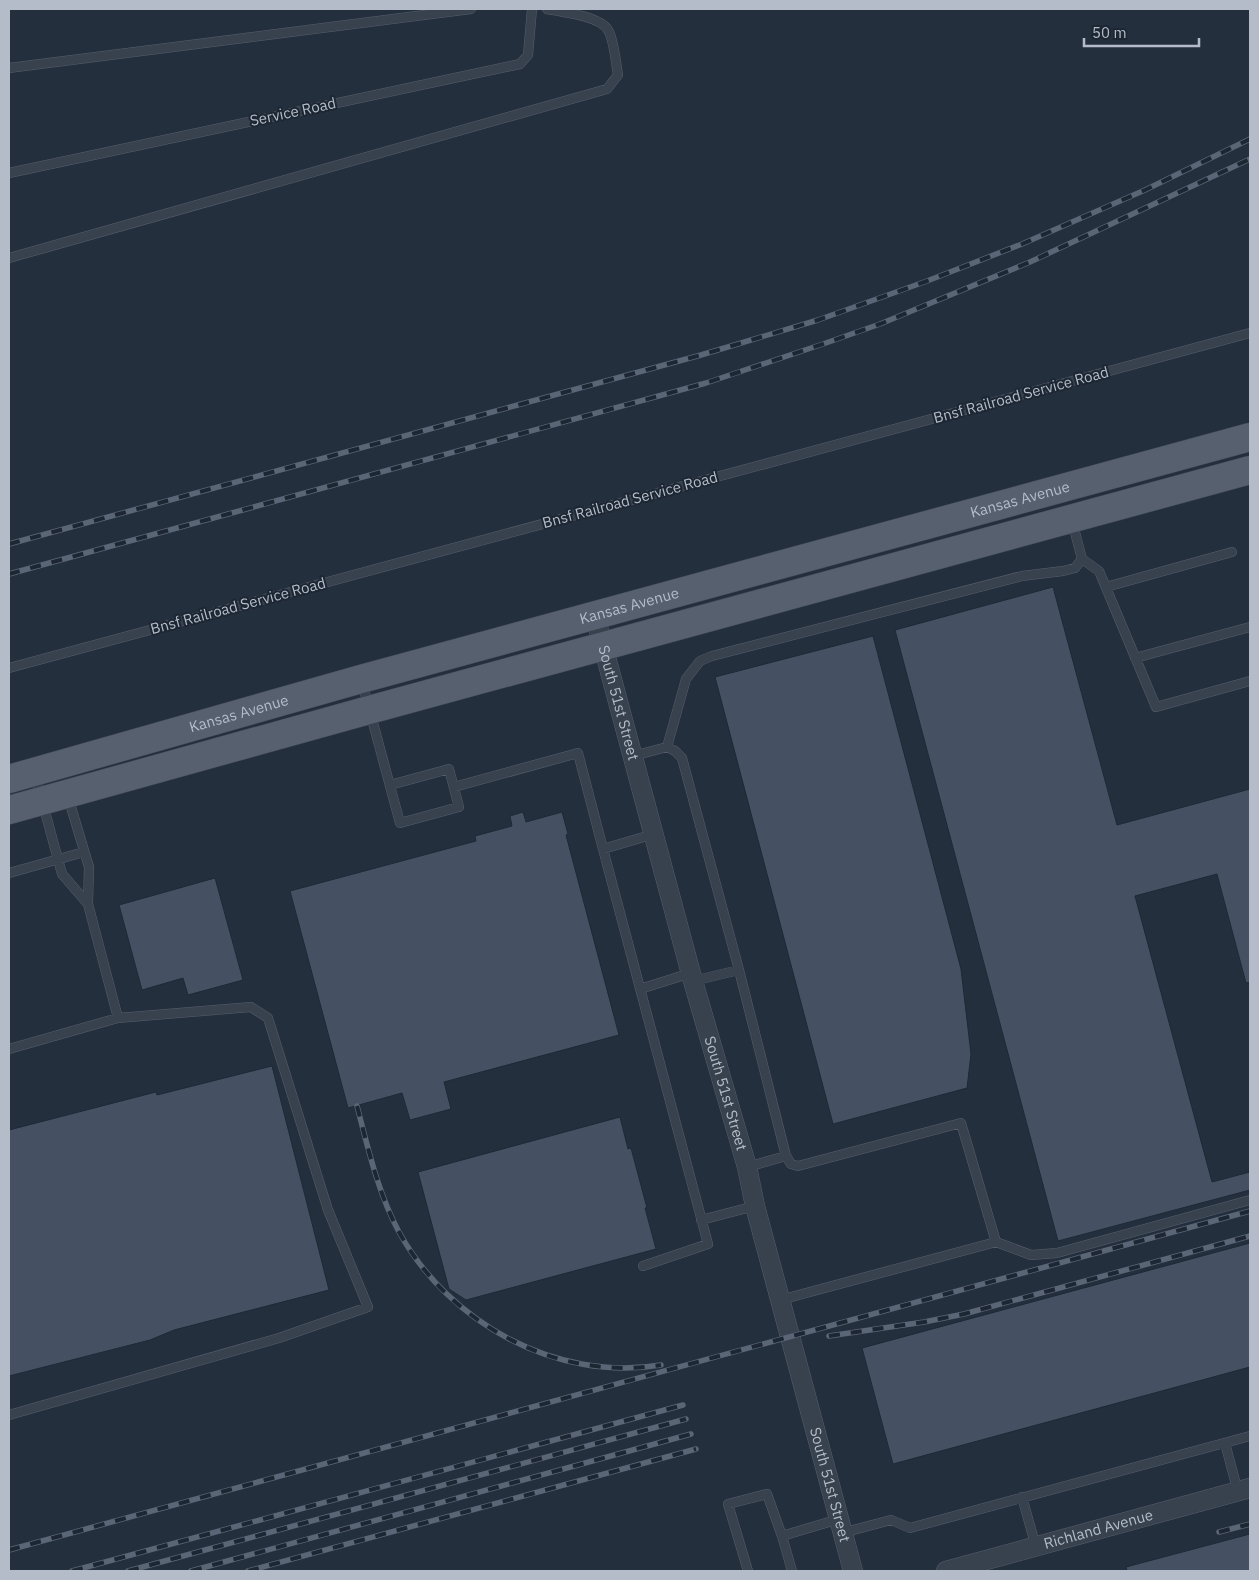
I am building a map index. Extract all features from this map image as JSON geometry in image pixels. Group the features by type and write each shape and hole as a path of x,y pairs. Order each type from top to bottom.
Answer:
{"main road":[{"name":"Kansas Avenue","path":"9,810 1071,518 1247,457"},
{"name":"Kansas Avenue","path":"21,775 594,616 1247,457"}],"street":[{"name":"South 51st Street","path":"594,616 692,977 747,1167 754,1206 852,1571"},
{"name":"Richland Avenue","path":"946,1571 1244,1490"}],"lane":[{"path":"9,68 471,9"},
{"name":"Service Road","path":"9,173 520,64 528,55 532,9"},
{"path":"9,258 607,89 618,75 608,29 592,18 547,9"},
{"name":"Bnsf Railroad Service Road","path":"9,668 1250,333"},
{"path":"1071,518 1082,559 1099,571 1156,707 1250,680"},
{"path":"1106,587 1232,552"},
{"path":"667,747 686,679 693,668 706,658 1022,576 1075,568 1082,559"},
{"path":"1135,658 1250,626"},
{"path":"361,680 400,823 459,807 449,770 390,785"},
{"path":"633,756 667,747 675,751 682,758 739,970 786,1156 791,1164 798,1166 961,1123 996,1242"},
{"path":"454,787 578,753 708,1244 643,1266"},
{"path":"21,775 42,801 62,874 88,904"},
{"path":"67,793 89,867 88,904 118,1018"},
{"path":"603,849 654,834"},
{"path":"9,873 84,852"},
{"path":"640,989 692,977 739,970"},
{"path":"9,1049 118,1018 251,1007 268,1018 328,1210 368,1307 279,1338 9,1415"},
{"path":"747,1167 786,1156"},
{"path":"780,1300 996,1242 1031,1255 1057,1253 1250,1200"},
{"path":"701,1220 754,1206"},
{"path":"782,1536 891,1520 910,1528 1250,1436"},
{"path":"1225,1443 1244,1490"},
{"path":"748,1571 728,1504 766,1494 782,1536 792,1571"},
{"path":"1022,1497 1036,1547"}],"building":[{"path":"1053,587 1117,825 1250,789 1250,982 1246,983 1217,874 1135,896 1212,1182 1250,1172 1250,1190 1058,1241 895,630"},
{"path":"873,636 961,969 971,1054 967,1088 833,1124 715,677"},
{"path":"523,812 526,822 562,812 568,834 566,835 619,1035 444,1082 451,1109 410,1120 402,1093 348,1108 290,891 476,841 475,836 512,826 510,816"},
{"path":"215,878 243,980 188,995 183,978 142,990 119,905"},
{"path":"272,1066 329,1290 174,1330 150,1340 9,1376 9,1130 156,1092 157,1095"},
{"path":"620,1117 628,1149 631,1148 656,1249 466,1300 449,1289 418,1172"},
{"path":"1250,1243 1250,1367 893,1464 862,1348"},
{"path":"1250,1534 1250,1571 1127,1571 1126,1567"}],"railway":[{"path":"9,544 701,355 818,320 927,281 1022,244 1145,190 1250,139"},
{"path":"9,574 706,383 823,344 880,324 1030,262 1250,159"},
{"path":"357,1106 374,1170 385,1202 399,1232 420,1265 446,1294 476,1319 509,1339 545,1354 583,1364 622,1368 661,1365"},
{"path":"9,1550 1250,1211"},
{"path":"829,1336 964,1314 1250,1236"},
{"path":"72,1571 683,1405"},
{"path":"128,1571 686,1419"},
{"path":"191,1571 691,1434"},
{"path":"248,1571 696,1449"},
{"path":"1219,1532 1250,1524"}]}
